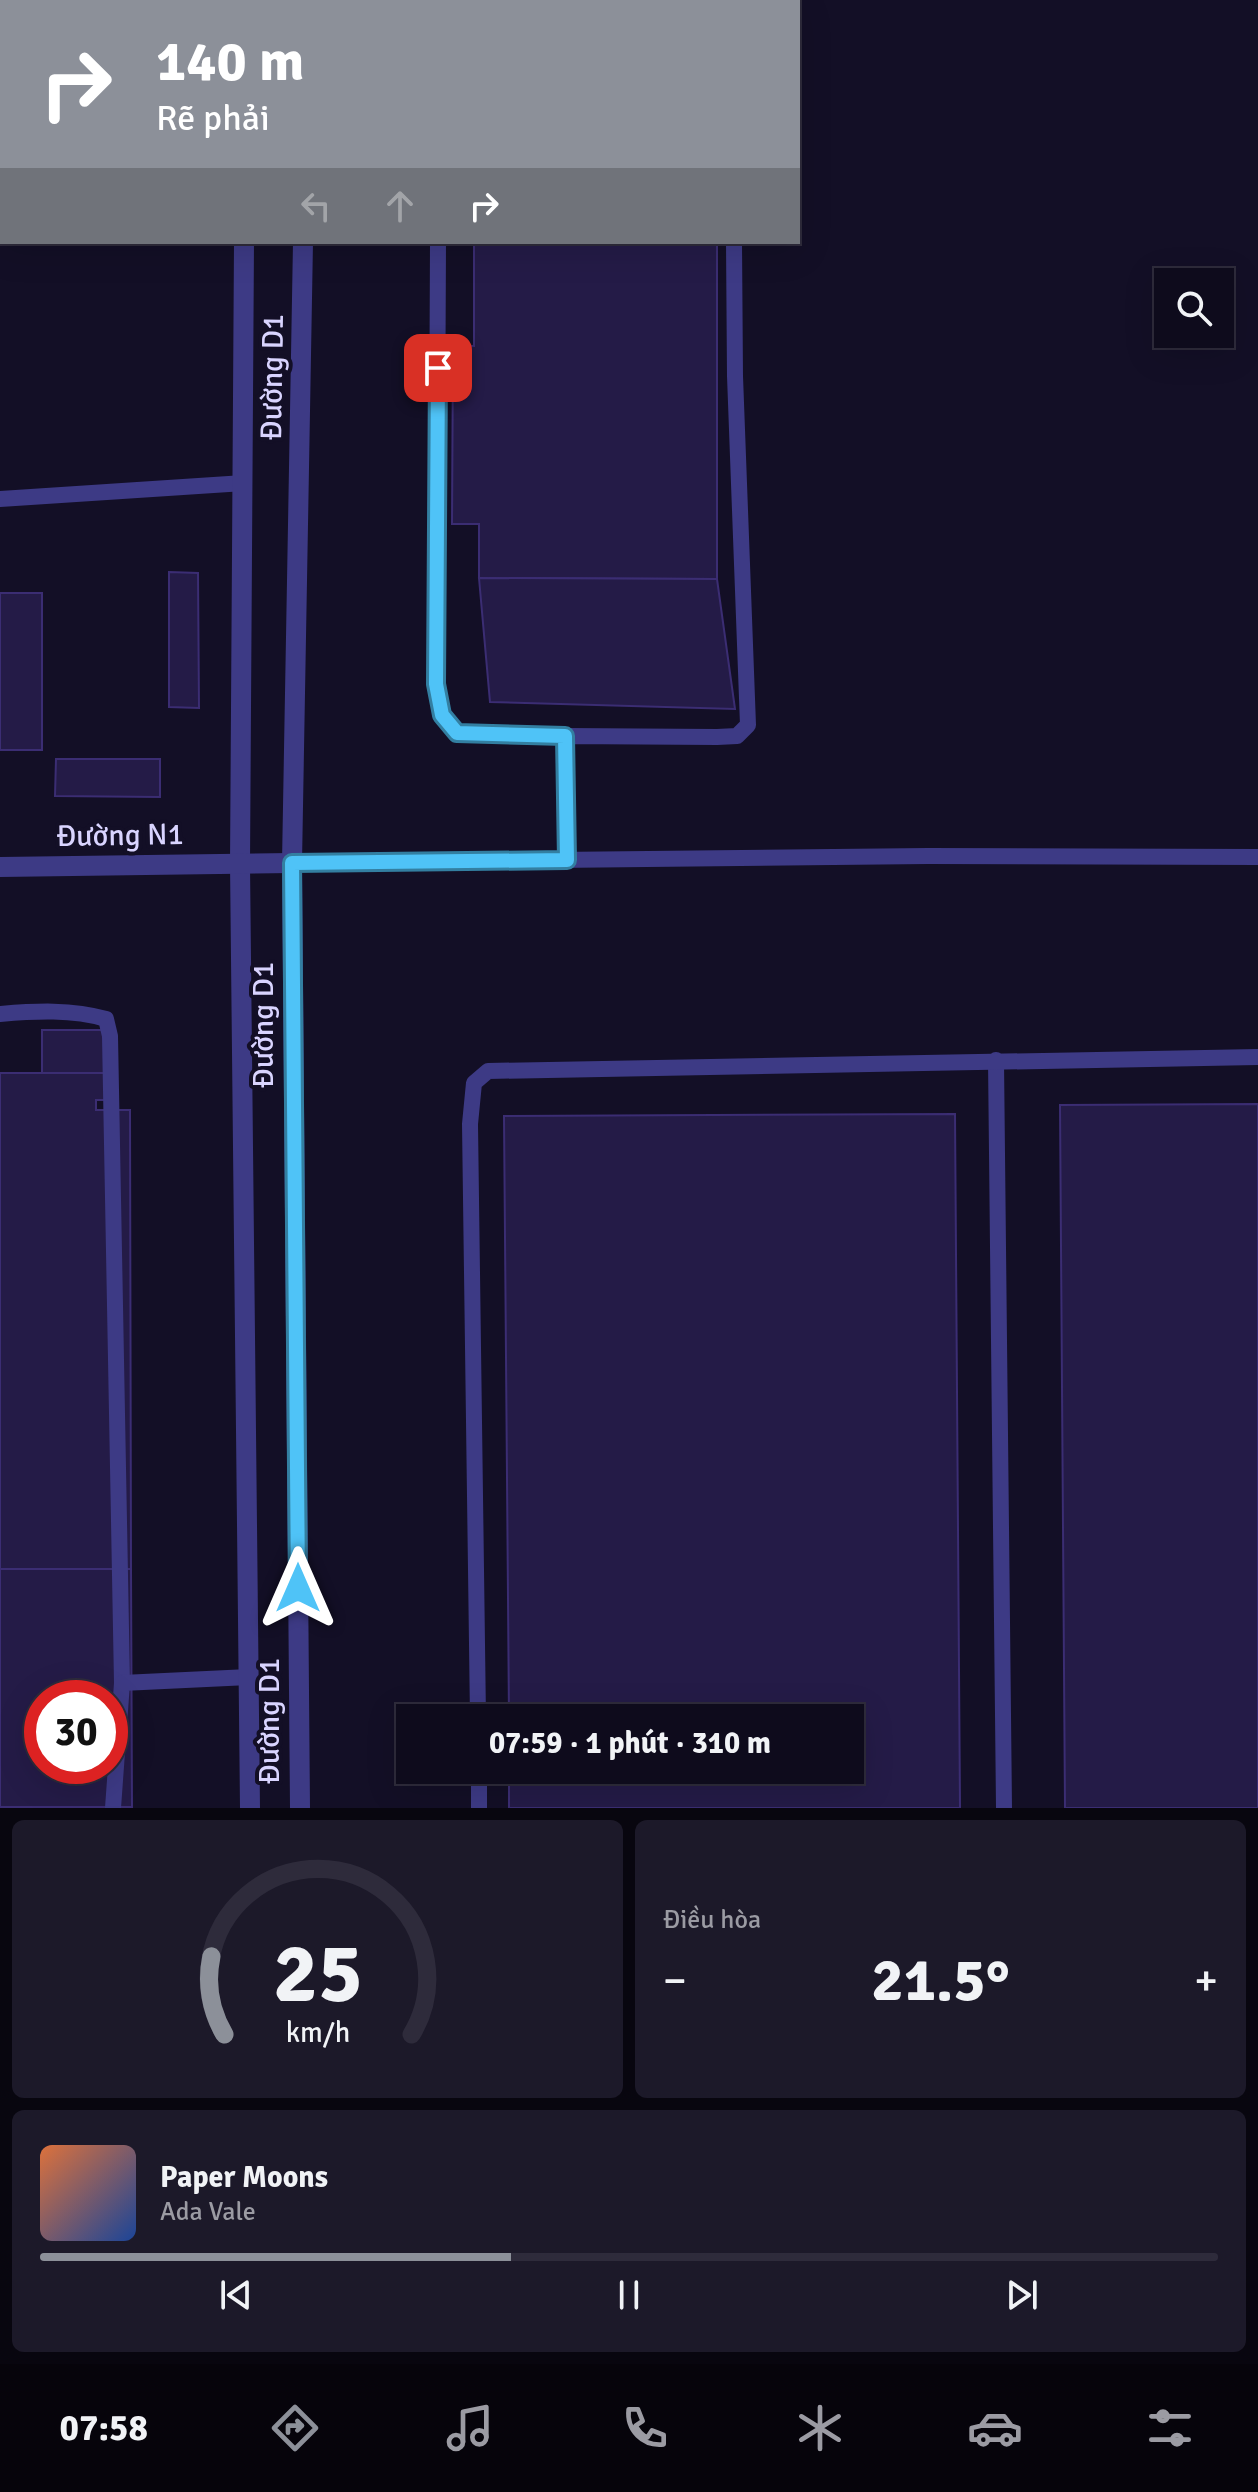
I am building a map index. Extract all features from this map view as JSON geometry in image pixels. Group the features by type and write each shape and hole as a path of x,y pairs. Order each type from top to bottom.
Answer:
{"street":[{"name":"Đường D1","path":"244,244 240,864 250,1808"},
{"name":"Đường D1","path":"300,1808 292,863 303,244"},
{"name":"Đường N1","path":"0,867 292,863"}],"lane":[{"path":"438,244 436,684 442,715 457,733 717,737 737,736 748,725 735,376 734,244"},
{"path":"0,499 244,483"},
{"path":"565,736 567,860"},
{"path":"292,863 928,856 1258,857"},
{"path":"0,1014 29,1011 88,1014 106,1019 110,1036 122,1680"},
{"path":"478,1704 470,1124 474,1083 488,1071 1258,1057"},
{"path":"996,1060 1004,1808"},
{"path":"128,1683 249,1677"},
{"path":"113,1808 115,1784"},
{"path":"479,1784 479,1808"}],"building":[{"path":"474,244 717,244 717,579 479,578 479,524 452,524 453,345 474,346"},
{"path":"169,572 198,573 199,708 169,707"},
{"path":"479,578 717,579 735,709 490,702"},
{"path":"0,593 42,593 42,750 0,750"},
{"path":"56,759 160,759 160,797 55,796"},
{"path":"42,1030 109,1030 108,1073 42,1073"},
{"path":"0,1073 108,1073 108,1100 96,1100 96,1110 130,1110 131,1569 0,1569"},
{"path":"1258,1104 1258,1808 1065,1808 1060,1105"},
{"path":"955,1114 960,1808 509,1808 509,1784 864,1784 864,1704 509,1704 504,1116"},
{"path":"0,1569 131,1569 132,1807 0,1807"}],"route":[{"path":"298,1588 292,863 567,860 565,736 457,733 442,715 436,684 438,368"}]}
